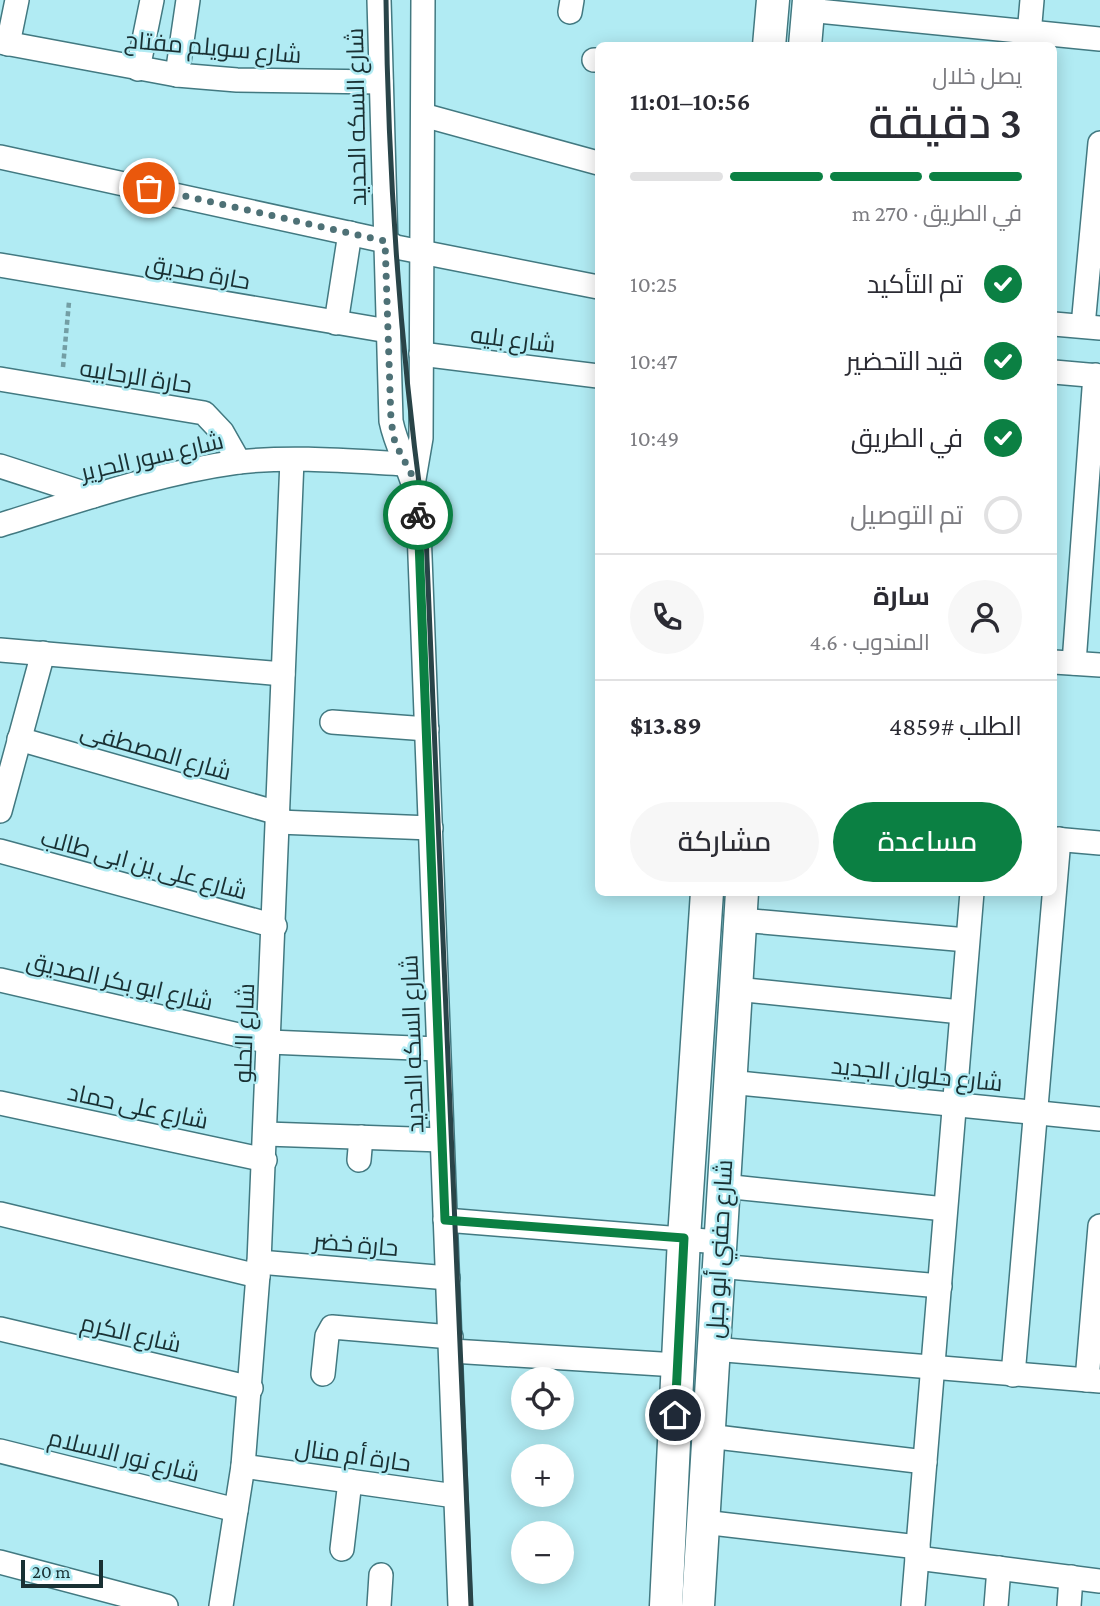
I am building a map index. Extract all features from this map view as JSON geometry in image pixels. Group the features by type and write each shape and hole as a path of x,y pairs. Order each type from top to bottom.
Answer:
{"street":[{"path":"4,43 17,0"},
{"path":"138,69 152,0"},
{"path":"177,75 188,0"},
{"name":"شارع السكه الحديد","path":"379,0 391,421 418,504 460,1606"},
{"name":"شارع السكه الحديد","path":"409,472 421,438 423,0"},
{"path":"769,42 773,0"},
{"path":"1028,39 1032,0"},
{"path":"805,42 808,5 1028,39 1100,39"},
{"name":"شارع سويلم مفتاح","path":"4,43 177,75 381,82"},
{"path":"423,115 595,162"},
{"path":"1057,324 1092,327 1100,143"},
{"path":"0,157 350,233 385,241 396,247 595,286"},
{"path":"336,323 350,233"},
{"name":"حارة صديق","path":"0,265 388,331"},
{"name":"شارع بليه","path":"421,354 595,376"},
{"path":"1057,372 1097,375 1064,663 1100,664"},
{"name":"حارة الرحابيه","path":"0,379 204,413 222,432 239,462"},
{"name":"شارع سور الحرير","path":"0,525 182,471 239,462 292,460 409,472"},
{"name":"شارع الحلو","path":"221,1606 243,1466 259,1269 292,460"},
{"path":"0,466 93,496"},
{"path":"0,650 283,674"},
{"path":"0,811 43,653"},
{"path":"332,722 427,729"},
{"name":"شارع المصطفى","path":"19,739 278,817 431,828"},
{"path":"1057,839 1100,843"},
{"name":"شارع على بن ابى طالب","path":"0,852 275,926"},
{"name":"شارع حفني أبو جبل","path":"666,1606 684,1238 707,896"},
{"path":"913,1606 972,896"},
{"path":"1013,1375 1052,896"},
{"path":"742,906 967,940"},
{"name":"شارع حفني أبو جبل","path":"698,1606 742,906"},
{"name":"شارع ابو بكر الصديق","path":"0,980 269,1042 438,1049"},
{"path":"736,989 961,1012"},
{"name":"شارع حلوان الجديد","path":"729,1082 1100,1119"},
{"name":"شارع على حماد","path":"0,1103 265,1160"},
{"path":"266,1134 442,1140"},
{"path":"359,1160 361,1137"},
{"path":"723,1186 945,1209"},
{"name":"حارة خضر","path":"0,1214 259,1269 448,1278"},
{"path":"445,1220 684,1238 719,1254 940,1286"},
{"path":"713,1349 1094,1380 1100,1226"},
{"path":"323,1374 327,1336 332,1327 452,1344 677,1365"},
{"name":"شارع الكرم","path":"0,1329 251,1388"},
{"path":"708,1436 925,1462"},
{"name":"شارع نور الاسلام","path":"0,1451 236,1510"},
{"name":"حارة أم منال","path":"243,1466 455,1496"},
{"path":"342,1549 350,1481"},
{"path":"703,1522 1100,1581"},
{"path":"0,1562 166,1606"},
{"path":"996,1606 999,1568"},
{"path":"379,1606 381,1575"},
{"path":"1069,1606 1070,1577"}],"path":[{"path":"61,390 71,277"}],"railway":[{"path":"386,0 397,268 409,402 426,536 471,1606"}],"way so far":[{"path":"149,188 385,241 391,421 395,443 414,479 418,515"}],"route":[{"path":"418,515 445,1220 684,1238 675,1415"}]}
